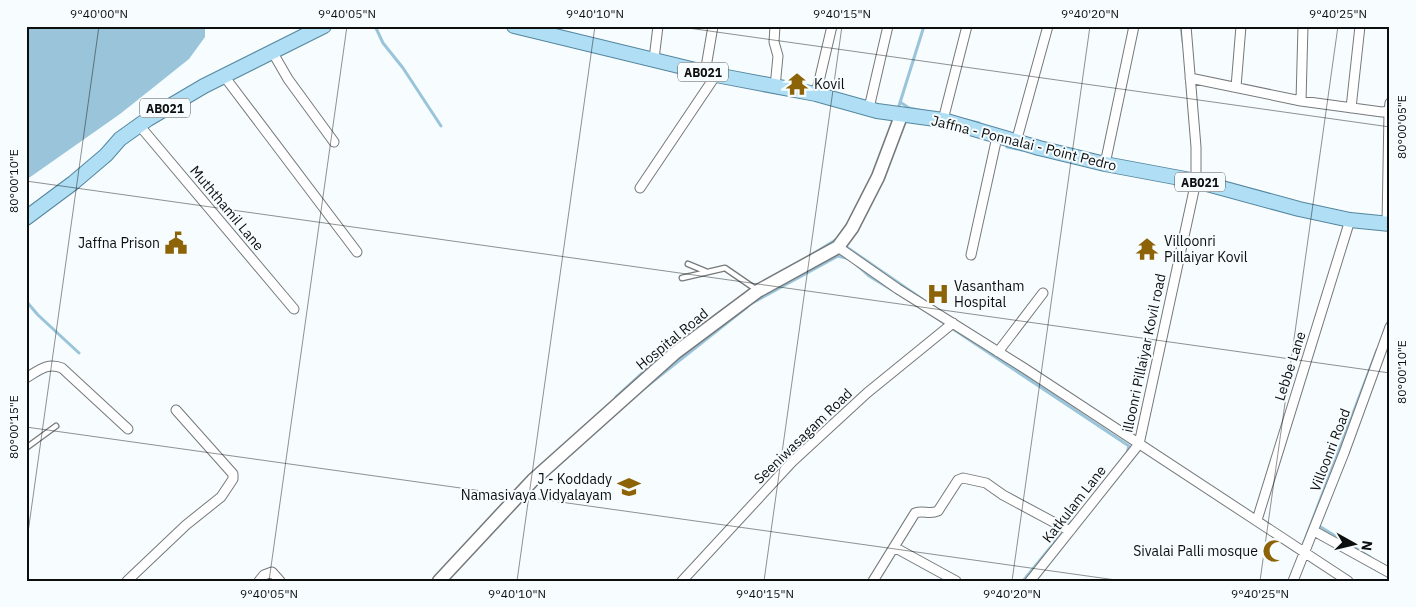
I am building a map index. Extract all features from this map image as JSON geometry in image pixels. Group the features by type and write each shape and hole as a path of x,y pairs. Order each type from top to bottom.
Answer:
{"main road":[{"name":"AB021","path":"26,218 73,183 106,155 120,139 172,104 324,26"},
{"name":"Jaffna - Ponnalai - Point Pedro","path":"514,26 710,74 816,94 901,116 943,120 1006,140 1105,164 1196,181 1350,220 1388,224"}],"street":[{"path":"654,59 658,26"},
{"path":"640,188 710,74 713,26"},
{"path":"775,26 774,42 778,56 775,87"},
{"path":"816,94 832,26"},
{"path":"869,108 888,26"},
{"path":"943,120 967,26"},
{"path":"970,255 1006,140 1048,26"},
{"path":"1105,164 1134,26"},
{"name":"illoonri Pillaiyar Kovil road","path":"1139,444 1196,181 1196,147 1186,26"},
{"path":"1236,87 1240,26"},
{"path":"1301,101 1303,26"},
{"path":"1351,108 1360,26"},
{"path":"273,53 288,79 334,142"},
{"path":"224,76 357,252"},
{"path":"1190,78 1301,101 1389,111"},
{"path":"1388,224 1390,103"},
{"name":"Hospital Road","path":"439,581 533,480 600,417 675,353 758,291 838,247 852,228 878,178 901,116"},
{"name":"Muththamil Lane","path":"140,125 294,309"},
{"name":"Lebbe Lane","path":"1257,520 1350,220"},
{"path":"838,247 898,289 1257,520 1348,581"},
{"path":"998,352 1044,293"},
{"name":"Seeniwasagam Road","path":"682,581 792,462 867,394 953,323"},
{"name":"Villoonri Road","path":"1293,581 1314,531 1390,327"},
{"path":"26,378 46,366 55,365 62,368 128,429"},
{"path":"126,581 186,525 221,497 234,476 176,410"},
{"name":"Katkulam Lane","path":"1030,581 1139,444"},
{"path":"873,581 915,512 933,513 938,511 958,480 963,478 986,483 1003,495 1070,531"},
{"path":"1314,531 1390,573"},
{"path":"894,547 956,581"},
{"path":"259,581 266,574 272,572 280,581"}],"lane":[{"path":"688,264 706,271"},
{"path":"682,278 725,268 758,291"},
{"path":"26,448 56,426"}],"water":[{"path":"26,26 205,26 205,37 189,59 120,114 26,180"}],"waterway":[{"path":"375,26 383,43 403,68 441,126"},
{"path":"898,109 924,26"},
{"path":"1181,26 1183,42"},
{"path":"900,102 909,108 923,111"},
{"path":"966,120 979,123"},
{"path":"1006,144 1007,147 1022,150"},
{"path":"813,254 837,239"},
{"path":"846,244 845,246 922,299"},
{"path":"752,303 838,256 850,259 869,276 897,293"},
{"path":"26,301 38,315 79,353"},
{"path":"616,397 662,355 731,304"},
{"path":"642,390 747,307"},
{"path":"926,311 1129,446 1127,453"},
{"path":"1386,328 1390,316"},
{"path":"1303,545 1377,350"},
{"path":"1023,581 1072,521"},
{"path":"1319,526 1370,557"}],"place":[{"name":"Kovil","path":"797,84"},
{"name":"Jaffna Prison","path":"176,243"},
{"name":"Villoonri Pillaiyar Kovil","path":"1147,249"},
{"name":"Vasantham Hospital","path":"938,294"},
{"name":"J - Koddady Namasivaya Vidyalayam","path":"629,487"},
{"name":"Sivalai Palli mosque","path":"1274,551"}]}
